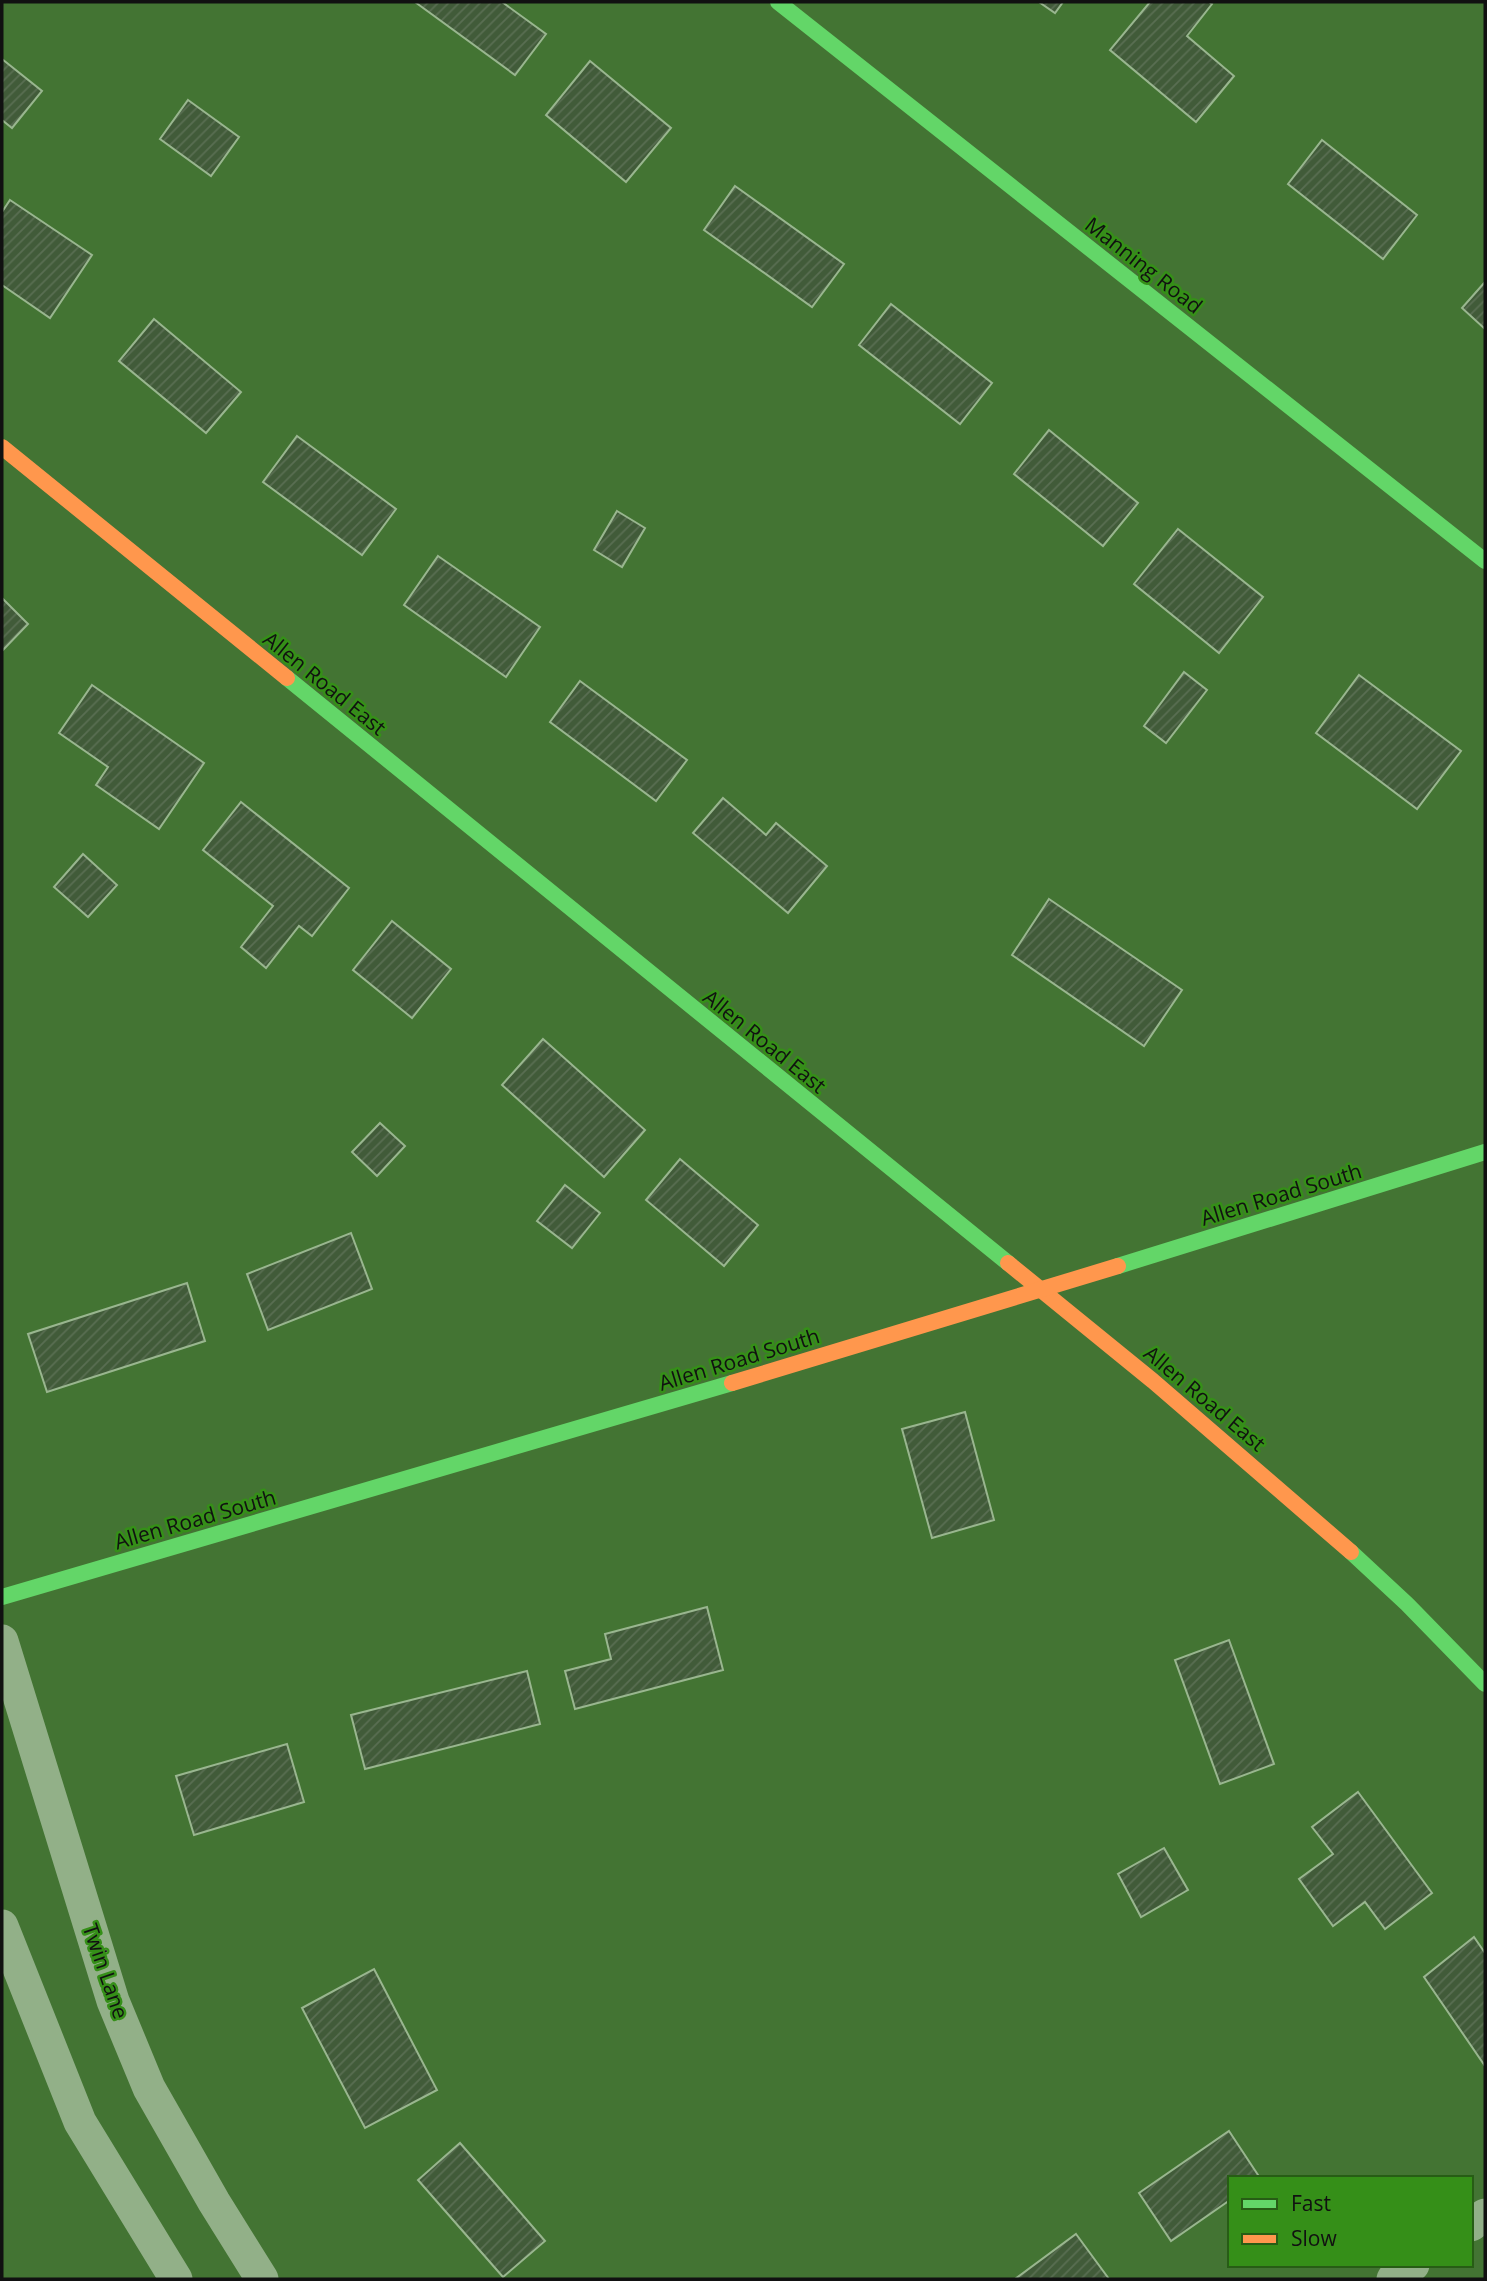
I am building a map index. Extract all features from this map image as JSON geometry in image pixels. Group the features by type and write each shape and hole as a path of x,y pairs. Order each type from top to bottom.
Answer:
{"street":[{"name":"Manning Road","path":"778,2 1485,561"},
{"name":"Allen Road East","path":"2,447 1153,1381 1339,1539 1433,1628 1485,1684"},
{"name":"Allen Road South","path":"2,1597 647,1409 1317,1206 1485,1152"},
{"name":"Twin Lane","path":"2,1641 113,2001 149,2088 214,2202 262,2279"},
{"path":"2,1926 80,2122 176,2279"},
{"path":"1393,2279 1410,2267"}],"building":[{"path":"415,2 502,2 546,34 515,75"},
{"path":"1039,2 1063,2 1055,13"},
{"path":"1150,2 1212,4 1187,36 1234,76 1196,122 1110,50"},
{"path":"2,59 42,91 12,128 2,120"},
{"path":"590,61 671,128 626,182 546,115"},
{"path":"188,100 239,137 211,176 160,139"},
{"path":"1322,140 1417,215 1383,259 1288,184"},
{"path":"735,186 844,264 812,307 704,230"},
{"path":"10,200 92,255 50,318 2,285 2,212"},
{"path":"1485,282 1485,329 1462,308"},
{"path":"891,304 992,383 960,424 859,345"},
{"path":"154,319 241,392 206,433 119,361"},
{"path":"1049,430 1138,503 1103,546 1014,474"},
{"path":"297,436 396,509 362,555 263,482"},
{"path":"617,511 645,528 622,567 594,550"},
{"path":"1178,529 1263,597 1219,653 1134,584"},
{"path":"438,556 540,627 506,677 404,605"},
{"path":"2,598 28,624 2,651"},
{"path":"1184,672 1207,690 1166,743 1144,726"},
{"path":"1359,675 1461,751 1417,809 1316,733"},
{"path":"580,681 687,760 656,801 550,722"},
{"path":"92,685 204,763 159,829 96,785 108,767 59,733"},
{"path":"723,798 766,835 776,823 827,866 788,913 693,833"},
{"path":"241,802 349,888 312,936 299,926 266,968 241,947 273,906 203,850"},
{"path":"83,854 117,885 88,917 54,887"},
{"path":"1049,899 1182,990 1144,1046 1012,955"},
{"path":"392,921 451,969 412,1018 353,970"},
{"path":"543,1039 645,1130 604,1177 502,1085"},
{"path":"380,1123 405,1146 377,1176 352,1152"},
{"path":"680,1159 758,1225 724,1266 646,1200"},
{"path":"565,1185 600,1213 572,1248 537,1221"},
{"path":"351,1233 372,1289 268,1330 247,1274"},
{"path":"187,1283 205,1341 47,1392 28,1334"},
{"path":"965,1412 994,1520 932,1538 902,1429"},
{"path":"707,1607 723,1670 575,1709 565,1671 611,1659 605,1634"},
{"path":"1229,1640 1274,1764 1220,1784 1175,1660"},
{"path":"527,1671 540,1724 365,1769 351,1715"},
{"path":"287,1744 304,1802 194,1835 176,1776"},
{"path":"1358,1792 1432,1893 1385,1929 1365,1902 1333,1926 1299,1879 1333,1854 1312,1827"},
{"path":"1164,1848 1188,1890 1141,1917 1118,1874"},
{"path":"1474,1937 1485,1953 1485,2066 1424,1977"},
{"path":"374,1969 437,2090 365,2128 302,2008"},
{"path":"1229,2131 1259,2176 1228,2176 1228,2201 1171,2241 1139,2193"},
{"path":"460,2143 545,2241 503,2277 418,2180"},
{"path":"1076,2234 1109,2279 1015,2279"}],"traffic: fast":[{"path":"778,2 1485,561"},
{"path":"287,678 1008,1263"},
{"path":"1118,1266 1485,1152"},
{"path":"2,1597 732,1383"},
{"path":"1351,1552 1407,1604 1485,1684"}],"traffic: slow":[{"path":"2,447 287,678"},
{"path":"1008,1263 1153,1381 1351,1552"},
{"path":"732,1383 1118,1266"}]}
